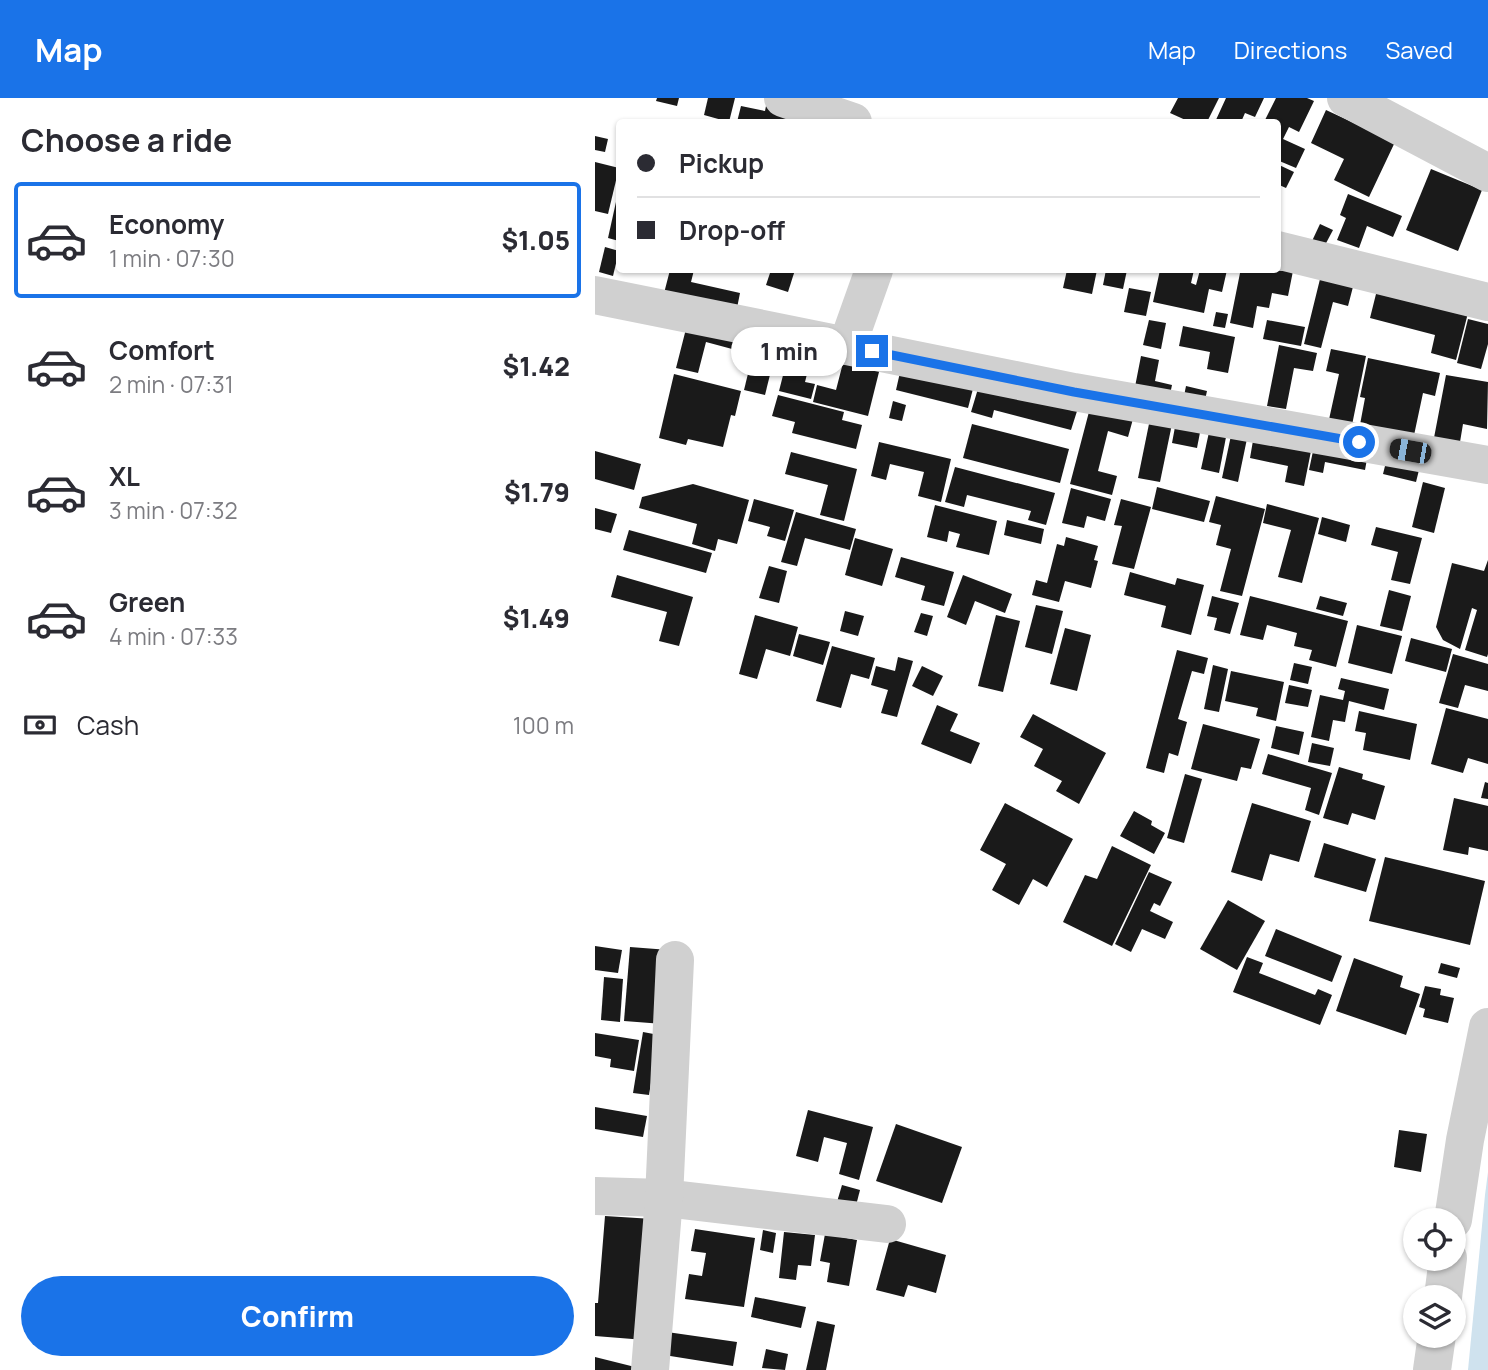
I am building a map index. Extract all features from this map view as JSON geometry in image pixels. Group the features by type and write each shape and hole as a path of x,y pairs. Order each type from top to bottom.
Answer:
{"street":[{"path":"783,98 844,119"},
{"path":"1346,98 1488,173"},
{"path":"1281,251 1488,302"},
{"path":"847,346 873,273"},
{"path":"595,295 1074,392 1488,465"},
{"path":"650,1370 664,1198 675,960"},
{"path":"1455,1208 1465,1140 1488,1027"},
{"path":"595,1196 664,1198 887,1224"},
{"path":"1432,1370 1435,1348"}],"water":[{"path":"1488,1172 1488,1370 1468,1370 1485,1195"}],"building":[{"path":"657,98 679,98 677,106 656,101"},
{"path":"708,98 735,98 730,119 704,115"},
{"path":"1178,98 1219,98 1208,119 1183,119 1170,113"},
{"path":"1226,98 1264,98 1255,117 1245,113 1242,119 1216,119"},
{"path":"1276,98 1307,98 1314,101 1299,132 1289,127 1283,139 1305,149 1296,168 1281,162 1281,119 1266,119"},
{"path":"767,101 795,119 738,119 741,106 765,111"},
{"path":"1326,110 1395,142 1369,197 1334,180 1344,159 1311,143"},
{"path":"595,136 608,139 605,152 595,150"},
{"path":"595,162 616,167 616,181 608,214 595,211"},
{"path":"1281,166 1294,172 1286,188 1281,186"},
{"path":"1431,169 1482,190 1458,251 1406,230"},
{"path":"1348,194 1402,216 1393,237 1367,226 1359,248 1337,240 1346,218 1340,215"},
{"path":"616,202 616,240 608,238"},
{"path":"1320,224 1333,230 1324,247 1312,241"},
{"path":"605,247 616,250 613,276 599,272"},
{"path":"1293,271 1288,296 1272,293 1269,308 1257,306 1253,328 1230,323 1240,273"},
{"path":"669,273 693,273 691,282 740,293 735,318 662,301"},
{"path":"770,273 794,273 788,292 766,285"},
{"path":"1066,273 1096,273 1092,294 1063,288"},
{"path":"1105,273 1126,273 1123,289 1103,285"},
{"path":"1159,273 1193,273 1191,283 1196,285 1199,273 1226,273 1222,292 1209,289 1204,313 1153,302"},
{"path":"1321,275 1354,283 1348,306 1333,302 1321,348 1304,344"},
{"path":"1129,288 1151,292 1146,316 1124,312"},
{"path":"1377,290 1468,313 1456,360 1431,353 1435,335 1370,318"},
{"path":"1216,312 1228,314 1225,328 1213,326"},
{"path":"1468,319 1488,324 1488,344 1481,369 1457,363"},
{"path":"1149,320 1166,323 1161,349 1143,345"},
{"path":"1267,320 1305,327 1301,346 1263,339"},
{"path":"688,321 751,336 747,353 706,342 698,373 676,368"},
{"path":"1183,326 1235,337 1228,373 1207,369 1210,352 1179,346"},
{"path":"757,337 778,342 765,395 744,390"},
{"path":"791,344 813,350 805,382 815,384 811,399 779,391"},
{"path":"1279,345 1317,353 1313,371 1294,368 1286,409 1267,406"},
{"path":"1331,349 1366,356 1351,430 1328,424 1339,374 1326,371"},
{"path":"845,355 881,364 868,416 813,402 817,385 836,390"},
{"path":"1141,356 1159,360 1155,381 1172,385 1168,404 1133,397"},
{"path":"1368,358 1440,373 1435,396 1423,393 1413,440 1359,430 1365,398 1360,397"},
{"path":"901,368 974,385 968,408 896,390"},
{"path":"674,374 741,391 735,416 731,415 723,447 688,439 686,445 659,438"},
{"path":"1446,375 1488,382 1487,429 1463,424 1459,448 1433,443"},
{"path":"980,382 1078,408 1071,430 994,410 992,418 971,412"},
{"path":"1186,386 1207,391 1205,400 1184,396"},
{"path":"778,395 844,412 842,420 862,425 856,449 792,433 795,422 772,416"},
{"path":"893,401 906,405 902,421 889,418"},
{"path":"1090,408 1133,419 1128,437 1108,431 1098,471 1117,476 1112,495 1070,484"},
{"path":"1177,416 1202,422 1197,448 1172,443"},
{"path":"1150,419 1172,424 1160,482 1138,478"},
{"path":"1211,423 1228,427 1219,473 1201,469"},
{"path":"972,424 1069,449 1060,483 963,458"},
{"path":"1233,426 1249,429 1238,482 1222,478"},
{"path":"1255,429 1313,441 1304,486 1285,482 1288,466 1250,458"},
{"path":"1316,437 1369,448 1365,470 1325,462 1323,473 1309,470"},
{"path":"879,442 951,459 941,502 918,496 924,472 890,464 886,480 871,476"},
{"path":"1389,450 1422,458 1416,482 1383,474"},
{"path":"595,451 641,464 634,490 595,479"},
{"path":"791,452 857,469 844,521 820,515 828,485 785,474"},
{"path":"955,467 1055,493 1046,525 1028,520 1031,511 967,495 964,507 945,502"},
{"path":"1423,482 1445,488 1434,533 1412,527"},
{"path":"693,484 749,500 737,544 718,539 715,551 692,544 697,524 639,508 642,497"},
{"path":"1157,487 1210,501 1204,522 1152,509"},
{"path":"1071,488 1111,499 1105,521 1087,516 1084,528 1062,523"},
{"path":"1216,496 1265,509 1242,596 1220,591 1231,549 1216,545 1221,525 1209,522"},
{"path":"754,499 794,510 785,541 767,536 770,527 748,521"},
{"path":"1121,499 1151,507 1134,569 1112,564 1122,526 1114,525"},
{"path":"1267,504 1319,518 1302,583 1278,577 1291,530 1263,523"},
{"path":"935,505 997,521 989,555 956,547 960,534 949,531 947,542 927,537"},
{"path":"595,508 617,514 611,533 595,529"},
{"path":"796,512 856,529 850,550 805,538 797,566 781,562"},
{"path":"1322,517 1350,525 1346,542 1318,534"},
{"path":"1007,520 1044,529 1041,544 1004,535"},
{"path":"1376,527 1422,538 1410,584 1391,580 1398,552 1371,545"},
{"path":"629,530 712,553 706,573 623,550"},
{"path":"1066,537 1098,546 1094,560 1098,561 1091,588 1065,581 1059,602 1032,595 1036,580 1047,583 1057,544 1064,546"},
{"path":"855,538 893,549 882,586 845,575"},
{"path":"901,557 954,572 944,606 921,600 925,586 895,577"},
{"path":"1488,560 1487,657 1465,650 1477,610 1472,608 1460,649 1443,640 1436,627 1452,563 1484,571"},
{"path":"769,566 787,571 779,603 759,598"},
{"path":"1130,572 1175,585 1177,578 1204,585 1191,635 1161,627 1166,606 1124,595"},
{"path":"617,575 693,597 679,646 659,641 667,612 611,597"},
{"path":"963,575 1012,594 1005,613 975,601 966,625 947,617"},
{"path":"1389,590 1411,596 1402,631 1380,626"},
{"path":"1212,596 1239,603 1230,634 1214,630 1217,618 1207,616"},
{"path":"1250,596 1348,621 1336,667 1309,660 1312,650 1294,646 1297,633 1267,625 1263,640 1240,635"},
{"path":"1320,596 1347,603 1343,616 1316,609"},
{"path":"1036,605 1063,611 1052,654 1025,647"},
{"path":"845,611 864,616 858,636 840,631"},
{"path":"921,613 933,616 927,636 914,632"},
{"path":"755,615 798,627 790,656 766,649 757,679 739,674"},
{"path":"996,615 1020,621 1003,692 978,686"},
{"path":"1357,625 1402,636 1392,674 1348,663"},
{"path":"1065,628 1091,635 1077,691 1050,684"},
{"path":"799,634 830,642 823,665 793,656"},
{"path":"1411,638 1452,649 1446,672 1405,661"},
{"path":"832,646 875,658 869,679 851,674 841,708 816,701"},
{"path":"1177,650 1208,658 1204,674 1192,671 1178,719 1187,722 1178,756 1169,753 1164,773 1146,768"},
{"path":"1453,654 1488,664 1488,691 1465,685 1458,708 1439,703"},
{"path":"898,657 913,661 897,717 881,713 888,690 871,685 876,666 895,671"},
{"path":"1294,663 1312,667 1308,684 1290,680"},
{"path":"1213,665 1228,669 1219,712 1204,709"},
{"path":"922,666 943,676 933,696 912,686"},
{"path":"1231,671 1284,682 1276,721 1256,716 1258,708 1225,701"},
{"path":"1341,678 1389,689 1384,710 1349,701 1345,722 1333,720 1329,741 1311,737 1320,695 1343,700 1345,691 1338,689"},
{"path":"1289,685 1312,690 1308,707 1285,703"},
{"path":"937,705 958,714 950,731 980,743 971,764 921,744"},
{"path":"1446,708 1488,719 1488,764 1468,758 1463,773 1431,764"},
{"path":"1359,711 1417,724 1410,760 1363,750 1366,733 1355,731"},
{"path":"1033,714 1106,753 1079,804 1056,791 1062,781 1034,766 1043,749 1020,737"},
{"path":"1203,724 1260,739 1251,769 1241,767 1237,781 1191,769"},
{"path":"1276,726 1304,732 1299,755 1271,748"},
{"path":"1312,743 1334,748 1330,766 1308,762"},
{"path":"1268,754 1332,773 1319,815 1305,810 1311,788 1262,774"},
{"path":"1339,767 1363,774 1362,779 1385,786 1375,820 1352,813 1348,825 1323,818"},
{"path":"1185,774 1202,779 1184,843 1167,838"},
{"path":"1485,782 1488,783 1488,799 1481,798"},
{"path":"1454,798 1488,806 1488,851 1469,847 1468,855 1443,850"},
{"path":"1005,803 1073,839 1047,887 1033,879 1019,905 992,890 1006,864 980,850"},
{"path":"1252,803 1311,821 1299,862 1270,854 1262,881 1231,872"},
{"path":"1134,811 1152,821 1151,825 1165,833 1154,854 1120,836"},
{"path":"1324,843 1376,859 1366,892 1314,877"},
{"path":"1112,846 1151,865 1112,946 1063,922 1085,875 1097,879"},
{"path":"1385,857 1485,881 1470,945 1369,921"},
{"path":"1149,872 1172,882 1160,906 1154,903 1150,911 1173,922 1165,939 1142,929 1131,952 1115,944"},
{"path":"1228,900 1265,921 1237,970 1200,949"},
{"path":"1276,929 1342,956 1332,982 1265,956"},
{"path":"595,946 622,950 618,973 595,970"},
{"path":"630,947 669,950 663,1024 624,1021"},
{"path":"1247,957 1263,963 1259,973 1315,995 1318,989 1332,995 1320,1025 1233,992"},
{"path":"1354,958 1403,976 1400,987 1420,994 1406,1035 1336,1011"},
{"path":"1441,963 1460,968 1457,978 1438,973"},
{"path":"604,977 623,979 620,1022 601,1020"},
{"path":"1425,986 1441,989 1440,995 1454,998 1448,1023 1423,1017 1425,1009 1419,1007"},
{"path":"643,1032 659,1035 649,1095 633,1093"},
{"path":"595,1033 639,1040 634,1071 610,1067 611,1059 595,1056"},
{"path":"595,1107 647,1116 643,1137 595,1129"},
{"path":"808,1110 873,1127 859,1180 839,1174 847,1143 824,1137 818,1162 796,1156"},
{"path":"896,1124 962,1147 942,1203 876,1181"},
{"path":"1399,1130 1427,1134 1421,1172 1394,1167"},
{"path":"842,1185 860,1190 853,1217 834,1212"},
{"path":"605,1216 653,1219 645,1340 595,1336 595,1303 598,1303"},
{"path":"695,1229 755,1238 744,1307 685,1299 689,1274 702,1276 706,1253 691,1251"},
{"path":"763,1230 776,1233 773,1253 760,1250"},
{"path":"784,1232 815,1235 811,1266 798,1265 796,1280 779,1278"},
{"path":"825,1234 857,1240 849,1286 827,1282 830,1263 820,1261"},
{"path":"890,1239 946,1255 936,1293 908,1285 904,1297 876,1290"},
{"path":"755,1297 806,1307 801,1328 751,1317"},
{"path":"817,1321 835,1325 826,1370 806,1370"},
{"path":"667,1332 737,1342 733,1366 664,1355"},
{"path":"766,1349 788,1354 785,1370 762,1368"},
{"path":"595,1357 643,1369 643,1370 595,1370"}],"route":[{"path":"872,351 1074,392 1359,442"}]}
